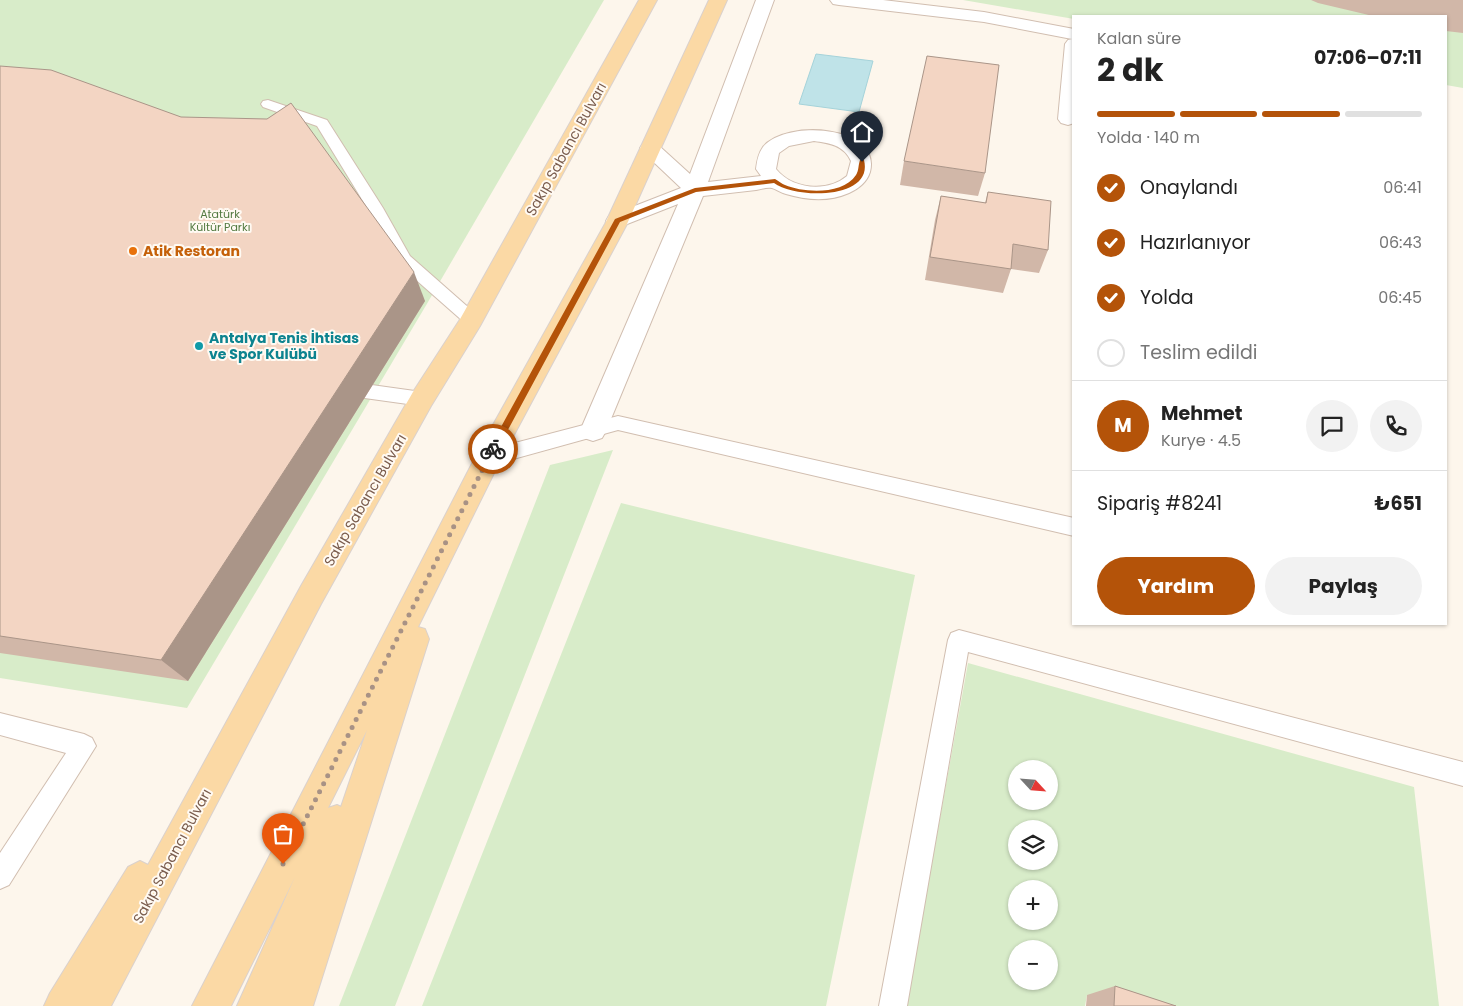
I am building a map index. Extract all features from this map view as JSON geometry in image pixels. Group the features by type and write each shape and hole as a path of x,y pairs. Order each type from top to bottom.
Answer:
{"main road":[{"name":"Sakıp Sabancı Bulvarı","path":"92,1006 311,595 422,399 471,320 648,0"},
{"path":"211,1006 488,458 617,221 718,0"},
{"path":"294,1006 400,678 463,510"},
{"path":"63,1006 311,595"},
{"path":"256,1006 400,678"}],"street":[{"path":"593,431 695,190 765,0"},
{"path":"839,0 984,17 1072,34"},
{"path":"1068,119 1072,69"},
{"path":"650,148 695,190"},
{"path":"617,221 695,190 775,181"}],"lane":[{"path":"268,104 322,123 375,208 404,260 471,320"},
{"path":"330,225 375,208"},
{"path":"326,385 422,399"},
{"path":"488,458 618,424 1072,527"},
{"path":"893,1006 959,640 1463,774"},
{"path":"0,724 84,746 0,876"}],"green space":[{"name":"Atatürk Kültür Parkı","path":"0,0 604,0 428,302 187,708 0,678"},
{"path":"963,0 1463,0 1463,88 1447,85 1447,15 1072,15 1072,19"},
{"path":"613,450 395,1006 339,1006 550,465"},
{"path":"621,503 915,575 826,1006 422,1006"},
{"path":"968,663 1414,787 1439,1006 1122,1006 1087,995 1085,1006 906,1006"}],"water":[{"path":"816,54 873,61 859,112 799,104"}],"building":[{"path":"927,56 999,65 985,173 904,161"},
{"name":"Atatürk Kültür Parkı","path":"0,66 51,70 181,117 267,119 291,103 414,272 161,660 0,636"},
{"path":"988,192 1051,201 1048,250 1013,244 1011,269 930,257 941,196 986,203"},
{"path":"1115,986 1176,1006 1114,1006"}],"way so far":[{"path":"283,864 493,449"}],"place":[{"name":"Atik Restoran","path":"133,251"},
{"name":"Antalya Tenis İhtisas ve Spor Kulübü","path":"199,346"}],"route":[{"path":"493,449 617,221 695,190 775,181 782,186 803,192 820,193 834,191 848,186 857,178 862,168 862,162"}]}
